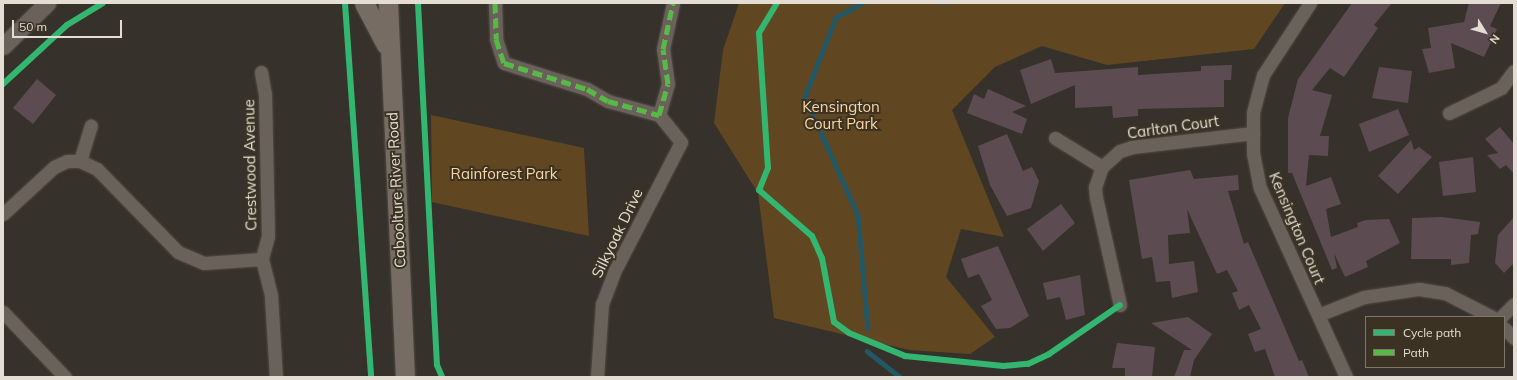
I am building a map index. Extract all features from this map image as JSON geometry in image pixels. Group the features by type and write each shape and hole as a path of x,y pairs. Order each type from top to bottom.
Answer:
{"main road":[{"path":"364,3 390,52"},
{"name":"Caboolture River Road","path":"388,3 405,377"}],"street":[{"path":"3,46 47,3"},
{"path":"495,3 496,39 504,63 587,89 608,101 659,115 668,84 663,49 673,3"},
{"name":"Kensington Court","path":"1310,3 1263,75 1253,133 1260,188 1346,377"},
{"path":"1449,113 1501,88 1514,71"},
{"name":"Crestwood Avenue","path":"261,72 266,94 268,236 262,259 271,296 276,377"},
{"name":"Silkyoak Drive","path":"597,377 602,304 614,272 681,142 659,115"},
{"path":"80,161 92,126"},
{"name":"Carlton Court","path":"1120,305 1096,198 1095,188 1102,167 1115,154 1132,147 1253,133"},
{"path":"1055,138 1102,167"},
{"path":"3,214 54,167 67,161 80,161 98,169 178,252 204,263 262,259"},
{"path":"1318,315 1364,297 1419,289 1444,293 1490,316"},
{"path":"1502,316 1514,304"},
{"path":"3,312 65,377"},
{"path":"1505,329 1514,338"}],"green space":[{"name":"Kensington Court Park","path":"739,3 1285,3 1254,49 1107,65 1042,46 995,67 952,110 1004,237 961,229 946,277 995,337 970,354 909,350 774,318 758,193 714,123 723,50"},
{"name":"Rainforest Park","path":"431,115 584,148 589,236 432,202"}],"building":[{"path":"1352,3 1392,3 1374,25 1378,28 1344,77 1330,68 1312,90 1332,95 1320,136 1329,136 1328,156 1309,155 1306,186 1331,177 1341,204 1326,209 1331,237 1358,227 1357,223 1366,220 1389,219 1400,243 1366,261 1368,267 1345,277 1334,253 1337,268 1332,270 1292,173 1288,173 1288,118 1298,79"},
{"path":"1469,3 1501,3 1490,26 1497,29 1484,57 1451,43 1455,68 1429,73 1422,49 1431,48 1428,28 1464,22"},
{"path":"1051,59 1055,73 1138,67 1138,75 1201,71 1201,66 1232,65 1231,80 1224,80 1224,107 1138,109 1138,116 1113,118 1112,106 1075,108 1075,85 1031,104 1020,70"},
{"path":"1379,67 1412,71 1408,103 1372,98"},
{"path":"37,79 56,95 33,124 13,108"},
{"path":"988,89 1026,106 1012,112 1027,119 1022,134 967,113 974,94 984,99"},
{"path":"1398,109 1409,135 1369,152 1359,124"},
{"path":"1500,127 1514,144 1514,174 1506,165 1500,169 1487,155 1498,153 1485,139"},
{"path":"1007,134 1023,171 1032,167 1039,181 1031,208 1007,216 990,185 978,146"},
{"path":"1411,140 1414,150 1419,147 1432,157 1398,194 1378,176"},
{"path":"1473,157 1476,192 1443,196 1439,162"},
{"path":"1190,170 1194,179 1238,175 1239,190 1228,191 1244,244 1248,242 1299,361 1302,360 1309,377 1275,377 1265,349 1255,352 1248,334 1261,329 1249,305 1239,310 1232,293 1238,291 1227,270 1217,274 1187,209 1190,233 1168,235 1169,264 1194,261 1198,292 1172,298 1170,281 1156,282 1152,257 1142,259 1129,180"},
{"path":"1061,204 1075,223 1043,251 1027,229"},
{"path":"1442,217 1480,222 1478,234 1471,235 1469,263 1451,265 1451,259 1411,259 1412,218"},
{"path":"1514,217 1514,263 1504,273 1495,263 1498,235"},
{"path":"998,246 1029,316 1010,328 996,329 981,306 992,300 979,274 968,278 961,259"},
{"path":"1080,275 1085,315 1066,320 1060,297 1047,300 1043,283"},
{"path":"1188,317 1212,334 1194,360 1190,377 1174,377 1184,350 1192,350 1151,323"},
{"path":"1117,343 1155,347 1152,377 1125,377 1125,368 1112,368"}],"waterway":[{"path":"863,3 836,18 805,97 858,215 868,329"},
{"path":"941,3 947,3"},
{"path":"867,351 900,377"}],"marked path":[{"path":"495,3 496,39 504,63 587,89 608,101 659,115 668,84 663,49 673,3"}],"cycle path":[{"path":"3,84 67,25 103,3"},
{"path":"345,3 371,377"},
{"path":"418,3 437,365 442,377"},
{"path":"777,3 759,33 768,168 759,190 812,236 822,258 834,322 849,333 905,356 1003,366 1028,364 1049,354 1120,305"}]}
